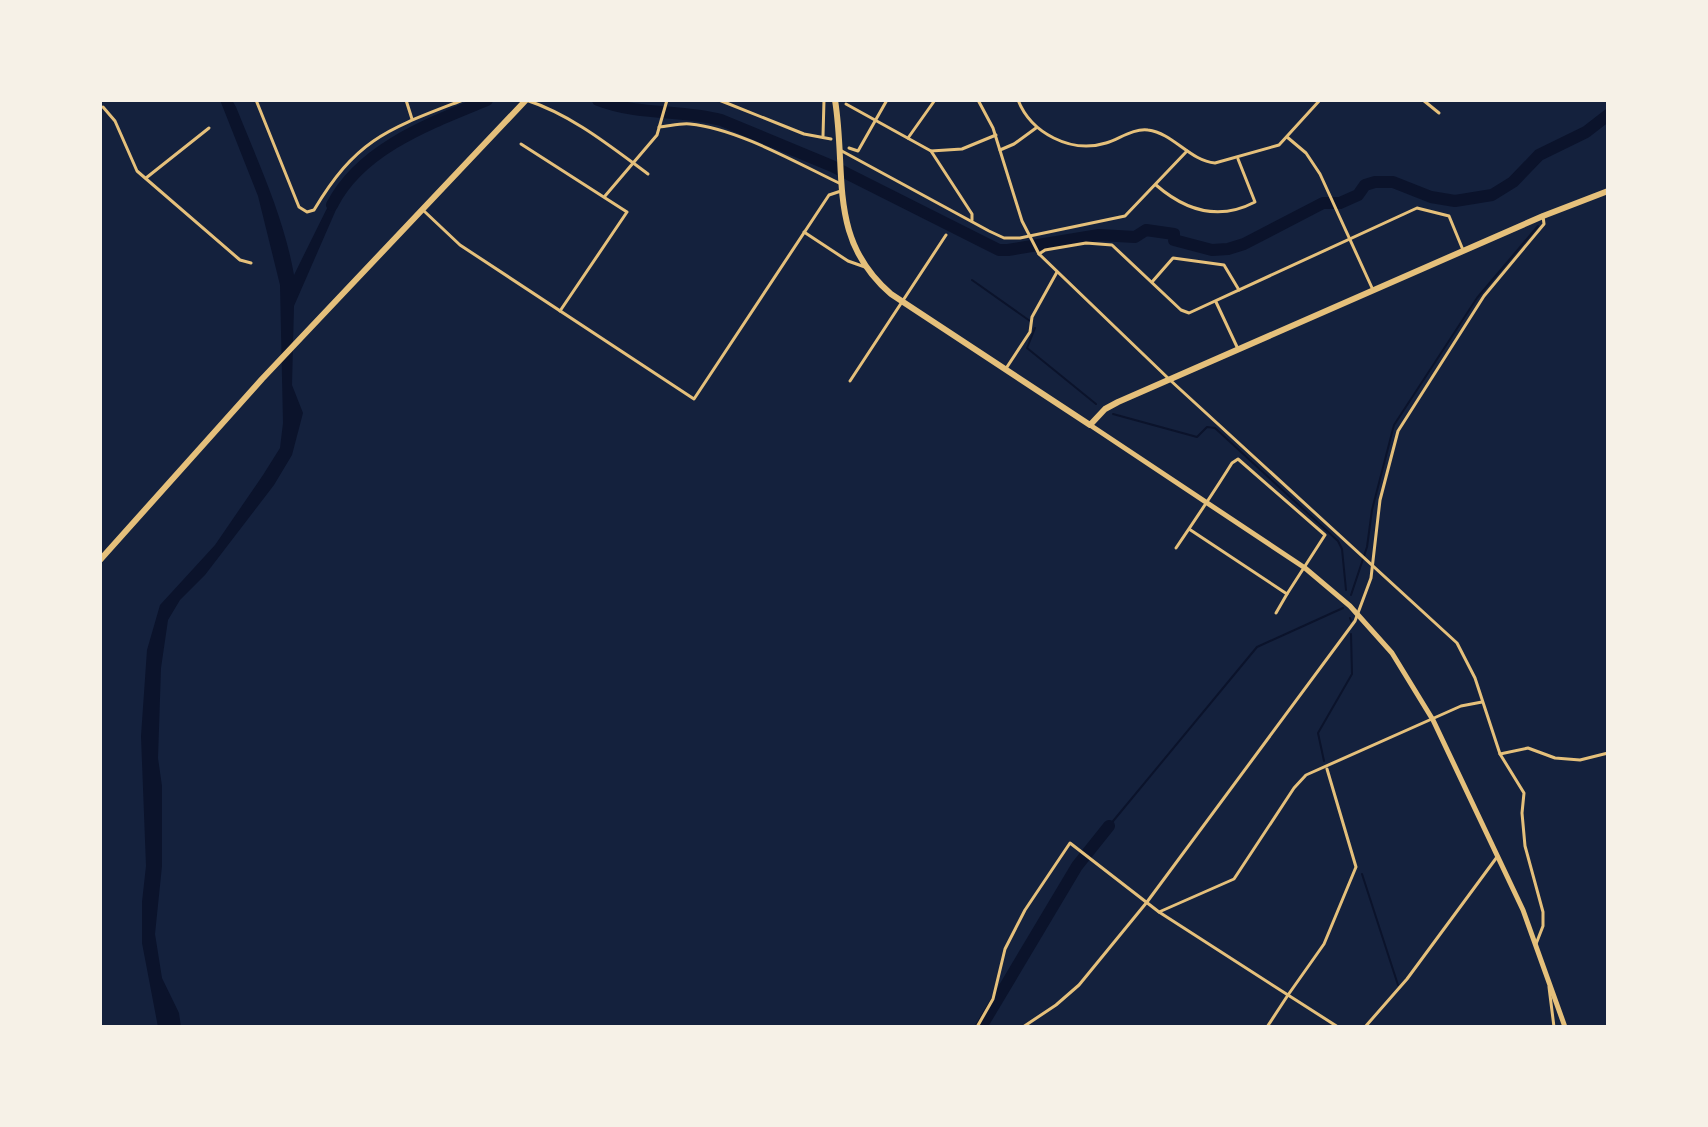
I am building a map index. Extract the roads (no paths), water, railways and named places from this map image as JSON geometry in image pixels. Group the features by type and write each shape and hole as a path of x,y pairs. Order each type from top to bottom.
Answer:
{"highway":[{"path":"100,560 262,379 526,100"},
{"path":"835,100 848,232 865,267 882,286 902,301 1090,425 1105,409 1464,250 1608,191"}],"main road":[{"path":"1090,425 1305,568 1358,615 1392,653 1433,720 1498,856 1536,944 1565,1027"}],"street":[{"path":"256,100 299,207 307,212 314,210 343,166 366,144 412,119 463,100"},
{"path":"406,100 412,119"},
{"path":"526,100 566,117 648,174"},
{"path":"635,100 657,100"},
{"path":"719,100 804,134 831,139"},
{"path":"823,137 824,100"},
{"path":"849,148 858,151 887,100"},
{"path":"908,138 935,100"},
{"path":"978,100 996,135 1028,236 1038,252 1170,380 1425,617 1457,643 1475,678 1500,754 1524,793 1525,846 1543,912 1543,926 1536,944"},
{"path":"1018,100 1036,128 1070,144 1082,147 1105,143 1148,130 1207,162 1238,159 1279,145 1320,100"},
{"path":"1423,100 1439,113"},
{"path":"604,198 657,135 666,101"},
{"path":"846,104 931,151 972,214 972,220"},
{"path":"103,107 115,121 135,168 240,260 251,263"},
{"path":"422,209 460,245 694,399 829,195 841,184 714,129 689,124 660,126"},
{"path":"146,178 209,128"},
{"path":"1000,150 1036,128"},
{"path":"931,151 962,149 996,135"},
{"path":"1287,137 1314,163 1373,290"},
{"path":"521,144 627,212 560,311"},
{"path":"840,152 1004,238 1119,218 1130,213 1187,151"},
{"path":"1156,185 1171,198 1197,211 1240,210 1255,202 1238,159"},
{"path":"1038,252 1086,243 1112,245 1185,312 1193,312 1417,208 1449,216 1464,250"},
{"path":"1023,1027 1079,985 1147,902 1307,689 1358,615 1367,591 1380,500 1398,431 1484,296 1544,224 1543,216"},
{"path":"804,232 848,261 865,267"},
{"path":"850,381 946,235"},
{"path":"1152,282 1173,258 1181,258 1224,265 1239,290"},
{"path":"1005,370 1030,332 1032,317 1057,272"},
{"path":"1216,302 1239,350"},
{"path":"1176,548 1235,460 1241,460 1325,535 1276,613"},
{"path":"1189,529 1287,594"},
{"path":"1159,912 1234,879 1301,779 1461,706 1482,702"},
{"path":"1500,754 1528,748 1555,758 1580,760 1608,753"},
{"path":"1267,1027 1324,944 1356,867 1326,767"},
{"path":"977,1027 993,999 1005,949 1025,910 1070,843 1159,912 1338,1027"},
{"path":"1365,1027 1407,979 1498,856"},
{"path":"1549,981 1554,1027"}],"water":[{"path":"220,100 232,100 236,107 277,211 294,275 336,190 342,196 294,306 292,385 303,413 292,455 274,485 205,575 180,600 168,620 161,668 158,758 162,786 162,866 155,934 162,978 179,1013 181,1027 158,1027 142,943 146,866 141,736 147,650 160,605 215,545 263,475 280,448 283,423 280,285 258,196"}],"waterway":[{"path":"332,205 345,185 379,153 421,128 487,100"},
{"path":"598,100 629,108 721,120 832,166 999,250 1099,235 1135,237 1146,230 1174,234 1174,240 1212,250 1228,249 1244,244 1323,203 1340,203 1358,195 1365,185 1375,182 1393,182 1431,197 1455,201 1492,195 1513,182 1539,155 1586,132 1608,115"},
{"path":"1351,595 1367,547 1372,510 1394,425 1477,298 1538,226"},
{"path":"972,280 1030,321"},
{"path":"1035,328 1027,348 1096,404"},
{"path":"1113,414 1197,437 1207,427 1215,428 1338,541 1342,549 1346,590"},
{"path":"1109,826 1257,647 1343,608"},
{"path":"1324,761 1318,733 1352,674 1351,634"},
{"path":"981,1027 1077,866 1109,826"},
{"path":"1362,874 1398,985"}]}
